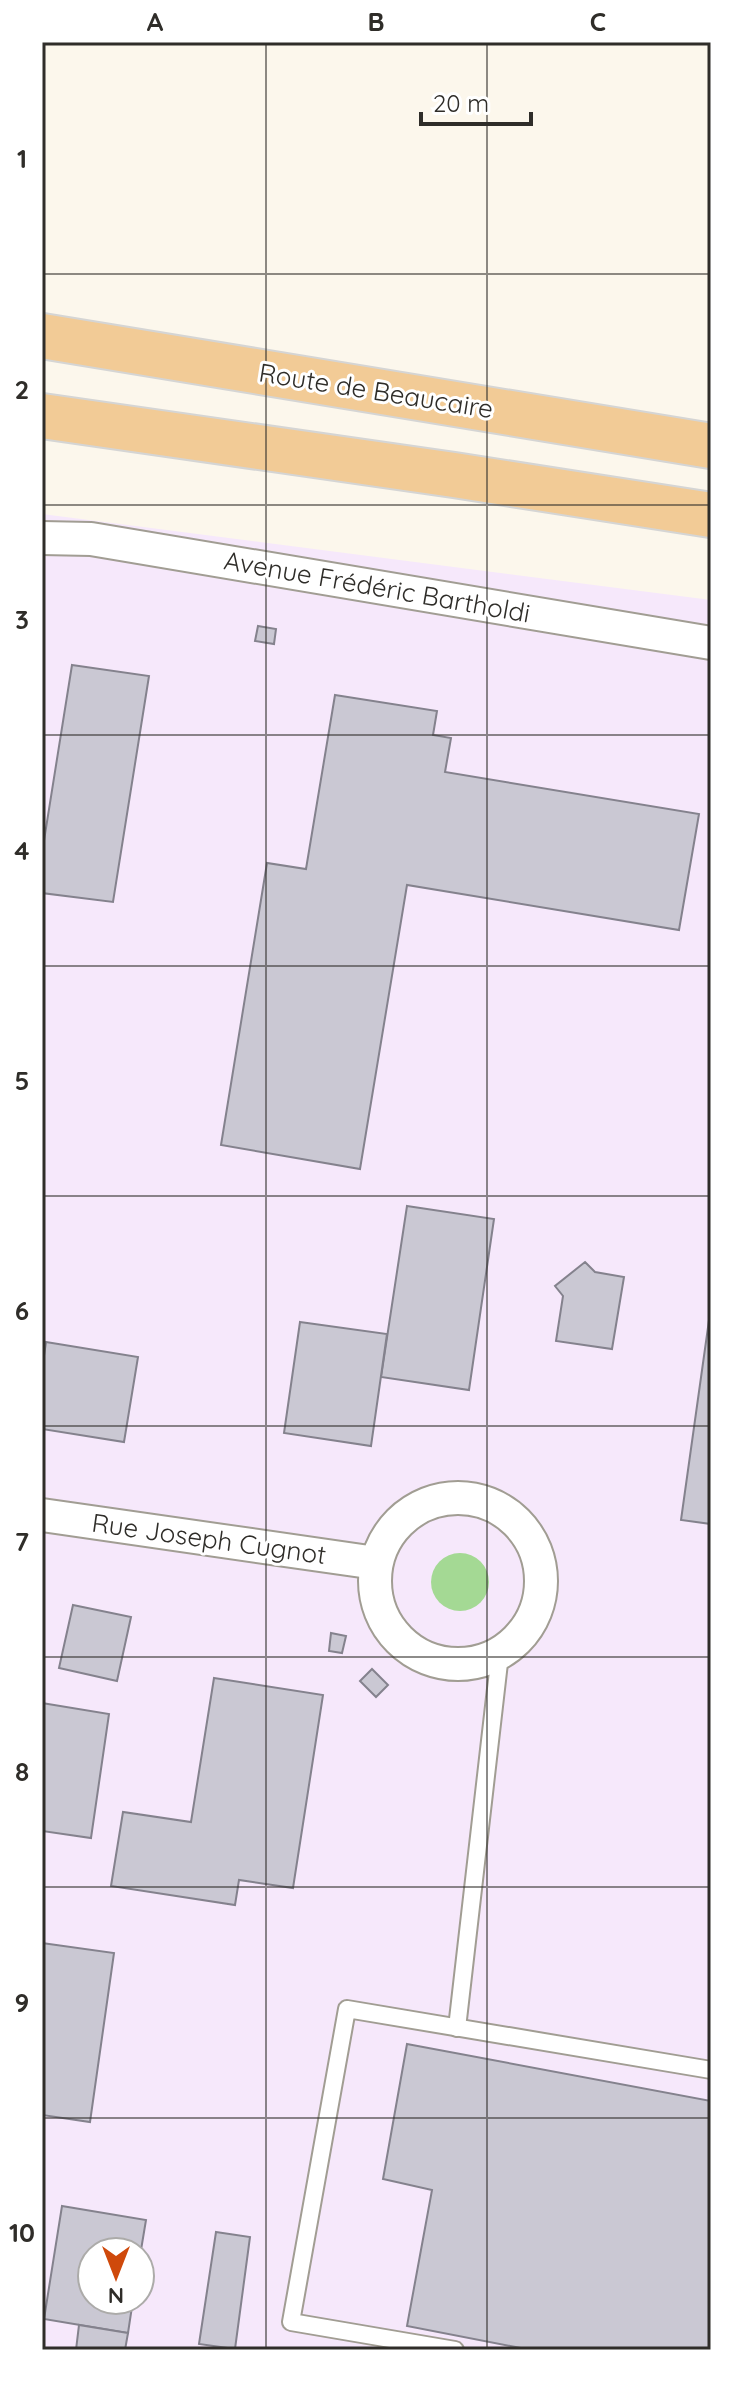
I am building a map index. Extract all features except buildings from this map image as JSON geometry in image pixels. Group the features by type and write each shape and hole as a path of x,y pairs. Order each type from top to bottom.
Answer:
{"main road":[{"name":"Route de Beaucaire","path":"42,336 711,446"},
{"path":"42,416 711,515"}],"street":[{"name":"Avenue Frédéric Bartholdi","path":"42,538 91,539 711,643"},
{"path":"455,1498 483,1501 507,1514 527,1533 539,1559 542,1586 536,1613 521,1637 500,1654 474,1664 447,1664 420,1656 398,1640 382,1617 375,1590 376,1563 387,1538 404,1517 428,1503 455,1498"},
{"name":"Rue Joseph Cugnot","path":"42,1515 376,1563"}],"lane":[{"path":"457,2028 500,1654"},
{"path":"455,2350 291,2322 347,2009 711,2070"}],"shaded area":[{"path":"42,514 711,600 711,2350 42,2350"}],"green space":[{"path":"460,1553 481,1561 489,1582 481,1603 460,1611 439,1603 431,1582 439,1561"}]}
